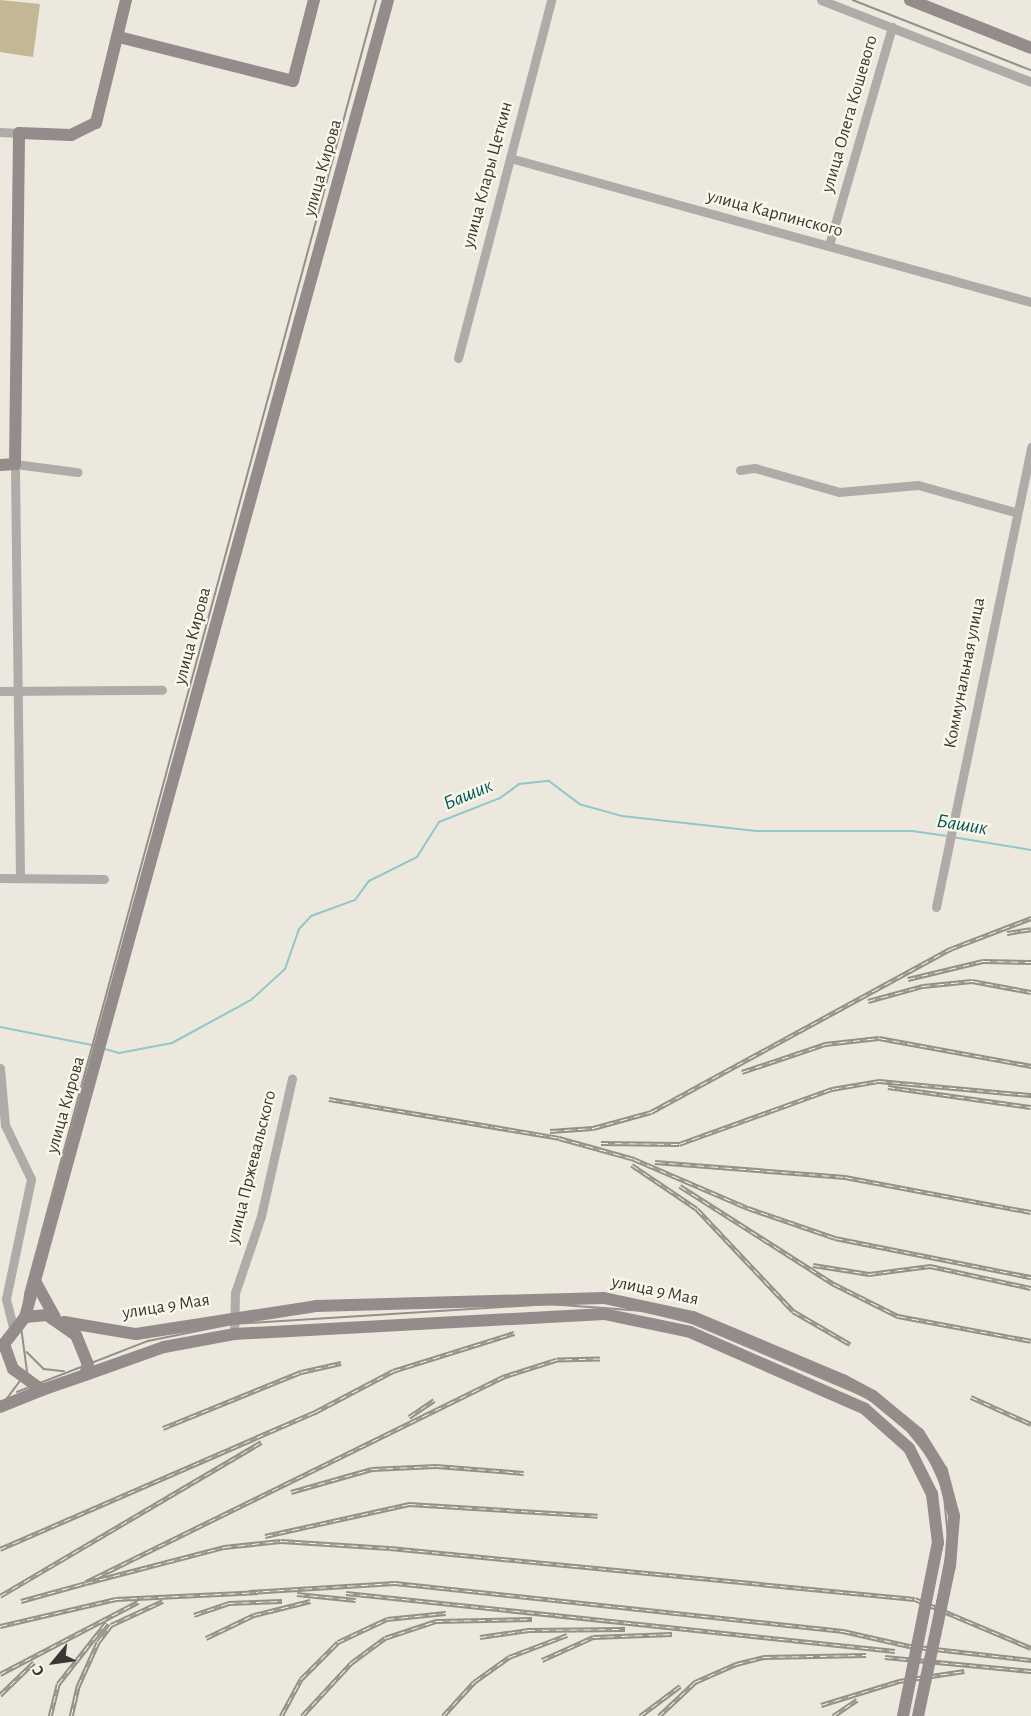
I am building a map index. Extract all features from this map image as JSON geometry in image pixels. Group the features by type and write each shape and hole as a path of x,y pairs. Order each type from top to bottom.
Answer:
{"main road":[{"path":"0,465 15,464 19,133 65,136 92,127 104,108 126,0"},
{"path":"119,37 293,81 314,0"},
{"name":"улица Кирова","path":"25,1317 108,1023 388,0"},
{"path":"910,0 1031,48"},
{"path":"0,1407 85,1375 86,1350 60,1319 36,1283"},
{"name":"улица 9 Мая","path":"60,1319 136,1334 233,1314 564,1297 645,1304 703,1320 843,1380 873,1396 919,1434 942,1472 954,1516 950,1566 918,1716"},
{"name":"улица 9 Мая","path":"85,1375 165,1347 234,1334 565,1315 642,1319 690,1332 865,1409 909,1448 932,1494 939,1543 903,1716"},
{"path":"42,1390 20,1376 2,1355 13,1327 25,1317 60,1319"}],"street":[{"name":"улица Клары Цеткин","path":"458,358 551,0"},
{"path":"821,0 1031,82"},
{"name":"улица Олега Кошевого","path":"829,245 892,27"},
{"path":"0,132 19,133"},
{"name":"улица Карпинского","path":"510,158 1031,302"},
{"name":"Коммунальная улица","path":"936,907 1015,512 1031,447"},
{"path":"20,878 15,464 77,472"},
{"path":"740,470 755,468 839,492 918,485 1015,512"},
{"path":"0,691 162,690"},
{"path":"0,878 104,879"},
{"path":"0,1068 5,1125 31,1179 9,1274 6,1306 13,1327"},
{"name":"улица Пржевальского","path":"234,1334 233,1314 292,1078"},
{"path":"0,1269 9,1274"}],"shaded area":[{"path":"0,0 40,4 33,57 0,52"}],"waterway":[{"name":"Башик","path":"105,1049 119,1053 172,1043 251,1000 285,969 299,929 311,916 355,900 369,881 417,857 439,822 500,798 519,784 549,781 579,804 622,816 756,831 912,831 946,836"},
{"name":"Башик","path":"952,837 1031,850"},
{"name":"Башик","path":"0,1027 97,1046"}],"tram line":[{"path":"5,1401 27,1372 21,1327 25,1294 376,0"},
{"path":"853,0 1031,70"},
{"path":"17,1392 148,1341 233,1324 548,1304 644,1311 692,1323 871,1399 899,1420 929,1457 944,1491 949,1544 916,1716"},
{"path":"27,1352 44,1369 64,1371"}],"railway":[{"path":"550,1131 593,1128 651,1112 950,949 1031,918"},
{"path":"1007,933 1031,929"},
{"path":"908,979 983,961 1031,962"},
{"path":"868,1001 923,986 972,981 1031,992"},
{"path":"742,1072 825,1044 879,1038 1031,1066"},
{"path":"601,1143 679,1144 832,1089 879,1081 1031,1095"},
{"path":"888,1087 1031,1107"},
{"path":"329,1099 559,1138 634,1159 748,1208 835,1238 1031,1277"},
{"path":"655,1162 845,1177 1031,1212"},
{"path":"632,1165 697,1209 793,1311 850,1344"},
{"path":"680,1186 834,1284 898,1316 1031,1341"},
{"path":"813,1265 869,1274 930,1266 1031,1288"},
{"path":"0,1549 315,1412 393,1371 514,1333"},
{"path":"600,1359 557,1360 504,1377 86,1583 224,1547 281,1541 390,1548 915,1599 1031,1648"},
{"path":"163,1428 301,1372 341,1363"},
{"path":"971,1397 1031,1424"},
{"path":"409,1417 434,1400"},
{"path":"0,1596 261,1442"},
{"path":"291,1492 372,1469 436,1466 524,1473"},
{"path":"265,1536 409,1504 598,1516"},
{"path":"21,1601 86,1583"},
{"path":"249,1592 395,1583 843,1631 909,1646 1031,1660"},
{"path":"0,1626 116,1599 258,1592"},
{"path":"346,1593 895,1651"},
{"path":"297,1594 356,1600"},
{"path":"71,1716 78,1686 98,1642 111,1625 163,1601"},
{"path":"194,1615 228,1603 282,1601"},
{"path":"206,1638 254,1615 310,1601"},
{"path":"0,1674 138,1602"},
{"path":"281,1716 301,1679 338,1642 387,1619 446,1613"},
{"path":"302,1716 351,1663 385,1638 436,1621 532,1619"},
{"path":"50,1716 58,1684 106,1623"},
{"path":"480,1637 528,1630 625,1629"},
{"path":"542,1660 593,1637 672,1634"},
{"path":"443,1716 474,1682 509,1657 567,1635"},
{"path":"659,1716 695,1682 736,1664 764,1657 866,1655"},
{"path":"885,1657 1031,1671"},
{"path":"0,1695 34,1662"},
{"path":"821,1705 899,1681 964,1671"},
{"path":"640,1716 680,1686"},
{"path":"833,1716 857,1700"}]}
